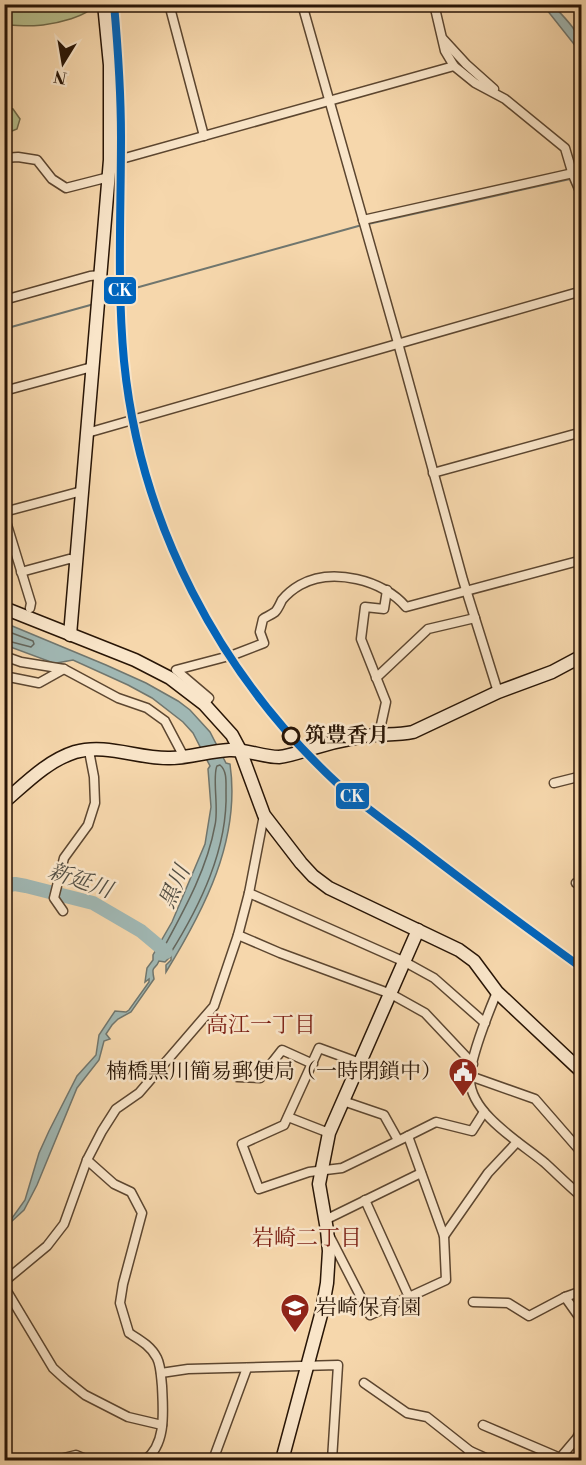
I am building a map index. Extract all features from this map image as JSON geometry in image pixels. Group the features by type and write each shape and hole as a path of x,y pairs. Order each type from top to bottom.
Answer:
{"street":[{"path":"70,635 110,160 110,65 105,4"},
{"path":"169,4 204,136"},
{"path":"302,4 433,473 498,692"},
{"path":"434,4 445,51 454,66 475,83 505,99"},
{"path":"441,36 466,64 505,99 566,148 577,173 582,196"},
{"path":"110,160 125,158 454,66"},
{"path":"4,158 18,156 37,160 52,179 66,188 109,177"},
{"path":"363,220 577,173"},
{"path":"4,300 100,275"},
{"path":"87,433 582,291"},
{"path":"4,391 92,367"},
{"path":"433,473 582,432"},
{"path":"30,608 31,603 4,514 82,491"},
{"path":"21,572 69,559 76,560"},
{"path":"204,704 209,699 176,670 233,655 264,643 260,632 263,619 275,612 289,593 301,584 322,577 361,580 387,590 400,599 406,608 582,560"},
{"path":"379,734 386,702 361,639 365,607 384,609 387,590"},
{"path":"4,608 135,660 170,678 204,704 232,735 234,750 264,815 313,876 329,888 459,950 474,962 497,992 582,1072"},
{"path":"376,678 428,629 475,618"},
{"path":"4,656 21,663 64,669 118,698 147,708 165,721 188,756"},
{"path":"4,802 41,770 59,758 77,752 112,749 159,758 234,750 282,757 336,742 379,734 399,735 413,732 498,692 552,672 582,656"},
{"path":"4,676 39,683 64,669"},
{"path":"63,911 54,898 64,858 88,825 94,803 94,777 89,751"},
{"path":"554,783 582,776"},
{"path":"162,1425 128,1417 85,1395 53,1368 5,1288 6,1281 47,1246 64,1224 87,1160 116,1108 139,1093 214,1006 238,935 249,893 264,815"},
{"path":"249,893 405,962 434,978 485,1023"},
{"path":"282,1461 322,1311 327,1283 329,1251 320,1200 320,1170 330,1133 418,930"},
{"path":"238,935 391,994 425,1013 473,1064"},
{"path":"497,992 473,1064 470,1076 471,1087 484,1112 517,1142 579,1191"},
{"path":"360,1063 319,1048 284,1125 242,1144 260,1189 309,1172 342,1167 436,1122 472,1131 484,1112"},
{"path":"237,1077 260,1078 282,1050 313,1064"},
{"path":"470,1076 535,1099 582,1153"},
{"path":"344,1101 384,1115 398,1140"},
{"path":"288,1117 330,1133"},
{"path":"326,1225 370,1316 446,1280 444,1236 408,1136"},
{"path":"444,1236 488,1173 517,1142"},
{"path":"87,1160 114,1184 131,1192 142,1213 120,1303 129,1333 147,1344 158,1358 161,1373 160,1438 152,1455 145,1461"},
{"path":"326,1225 365,1200 421,1173"},
{"path":"365,1200 409,1297"},
{"path":"473,1302 508,1303 529,1316 565,1297 582,1291"},
{"path":"565,1297 582,1321"},
{"path":"161,1373 188,1369 338,1365 332,1461"},
{"path":"213,1461 247,1368"},
{"path":"364,1383 407,1413 428,1417 470,1452 490,1461"},
{"path":"483,1425 547,1457 563,1459 582,1428"},
{"path":"466,1461 470,1452"},
{"path":"56,1461 76,1455 88,1461"}],"green space":[{"path":"5,4 95,5 85,13 71,19 29,26 5,25"},
{"path":"4,107 13,109 20,119 17,129 5,134"}],"water":[{"path":"543,5 553,5 572,27 579,39 581,53"},
{"path":"5,623 146,683 178,701 190,710 210,732 226,763 230,764 232,792 225,847 194,924 166,972 166,965 171,960 171,956 165,962 159,961 153,969 154,979 131,1012 118,1019 106,1034 110,1039 104,1041 99,1060 77,1088 37,1185 24,1210 9,1225 10,1232 5,1239 5,1228 25,1200 39,1153 49,1131 77,1076 96,1055 99,1035 115,1011 129,1010 149,982 149,979 145,982 147,968 172,922 205,844 211,807 208,769 210,766 193,733 183,722 152,698 73,660 51,664 51,662 5,645"}],"waterway":[{"path":"368,224 581,175"},
{"path":"103,299 103,297 362,225"},
{"path":"4,329 94,304"},
{"name":"新延川","path":"4,886 15,884 26,886 93,903 141,931 166,952"}],"transit line":[{"name":"CK","path":"114,4 121,137 120,277 124,361 133,421 147,480 167,537 192,592 222,645 257,694 295,741 338,784 453,873 582,968"}],"place":[{"name":"筑豊香月","path":"291,736"},
{"name":"楠橋黒川簡易郵便局（一時閉鎖中）","path":"463,1098"},
{"name":"岩崎保育園","path":"295,1334"}],"district":[{"name":"高江一丁目","path":"261,1025"},
{"name":"岩崎二丁目","path":"307,1238"}],"water label":[{"name":"黒川","path":"175,887"}]}
